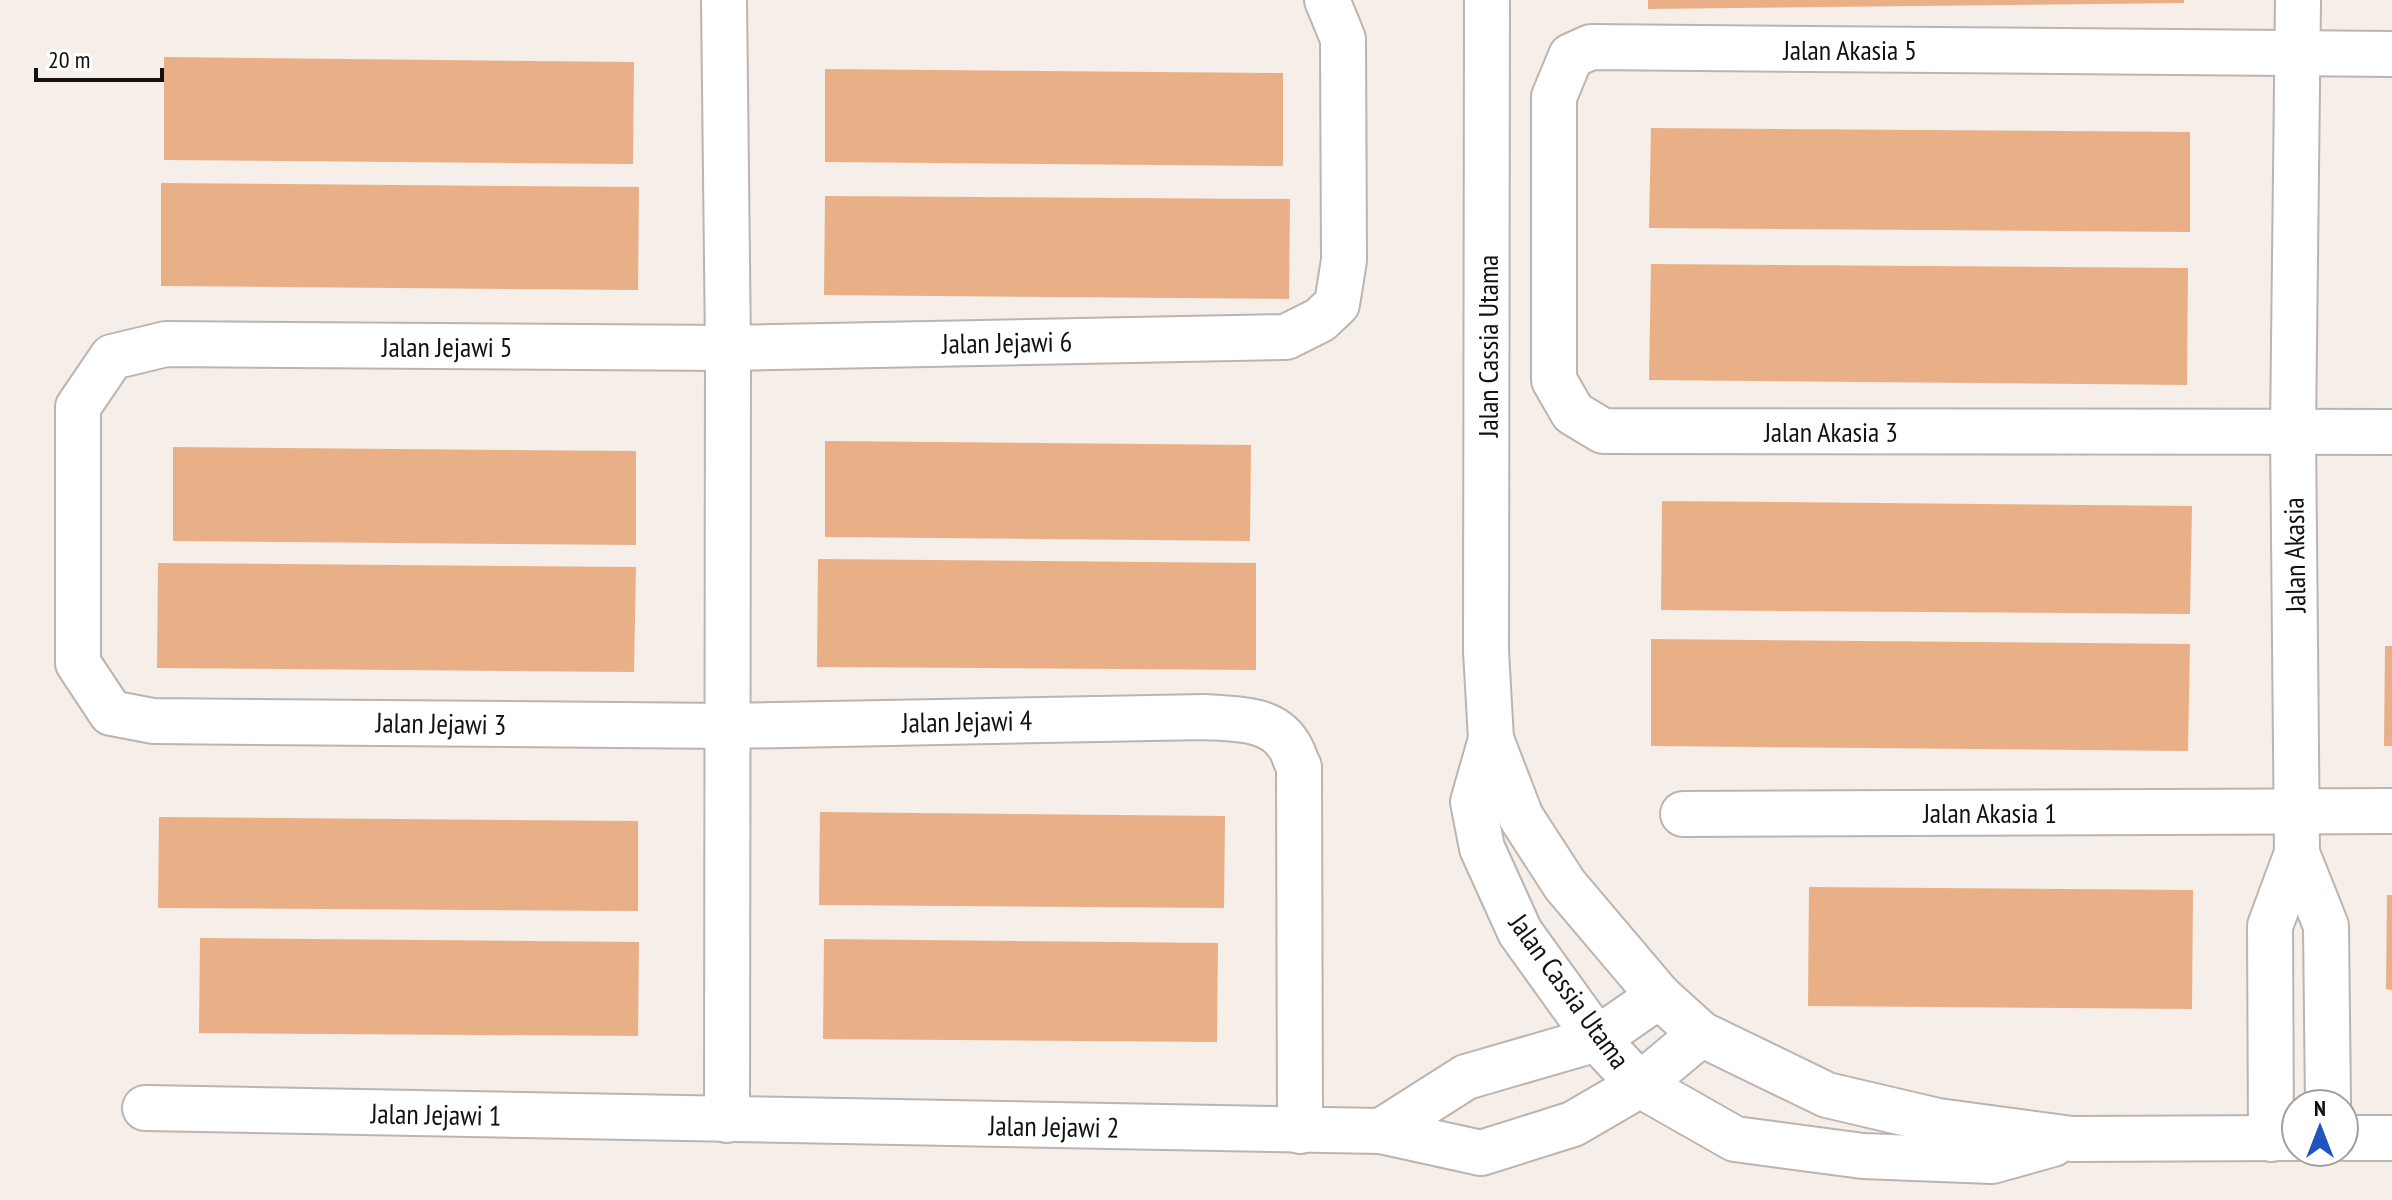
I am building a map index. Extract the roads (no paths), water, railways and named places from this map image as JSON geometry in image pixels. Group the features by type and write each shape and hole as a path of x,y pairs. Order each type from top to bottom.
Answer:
{"street":[{"path":"724,0 728,348 727,1120"},
{"name":"Jalan Jejawi 6","path":"728,348 1286,337 1320,320 1337,304 1344,260 1343,39 1327,0"},
{"name":"Jalan Cassia Utama","path":"1487,0 1486,651 1491,739 1521,817 1565,885 1659,996 1701,1034 1827,1095 1938,1121 2072,1139 2280,1139"},
{"name":"Jalan Akasia","path":"2298,0 2293,431 2297,832 2326,926 2328,1088"},
{"name":"Jalan Akasia 5","path":"1554,219 1554,97 1571,56 1591,47 2392,54"},
{"name":"Jalan Akasia 3","path":"1554,219 1554,380 1573,413 1603,431 2392,432"},
{"name":"Jalan Jejawi 5","path":"153,721 111,713 78,663 78,407 112,357 166,344 728,348"},
{"name":"Jalan Jejawi 4","path":"729,726 1205,717 1249,720 1276,730 1288,744 1299,767 1300,1131"},
{"name":"Jalan Jejawi 3","path":"153,721 729,726"},
{"name":"Jalan Cassia Utama","path":"1491,739 1473,802 1482,848 1520,932 1597,1039 1640,1085 1735,1139 1863,1156 1992,1161 2072,1139"},
{"name":"Jalan Akasia 1","path":"1683,814 2297,832 2392,811"},
{"path":"2281,1088 2270,926 2297,832"},
{"path":"1381,1131 1466,1077 1597,1039 1659,996"},
{"name":"Jalan Jejawi 2","path":"727,1120 1381,1131 1481,1153 1573,1124 1640,1085 1701,1034"},
{"name":"Jalan Jejawi 1","path":"145,1108 727,1120"},
{"path":"2360,1138 2392,1138"}]}
